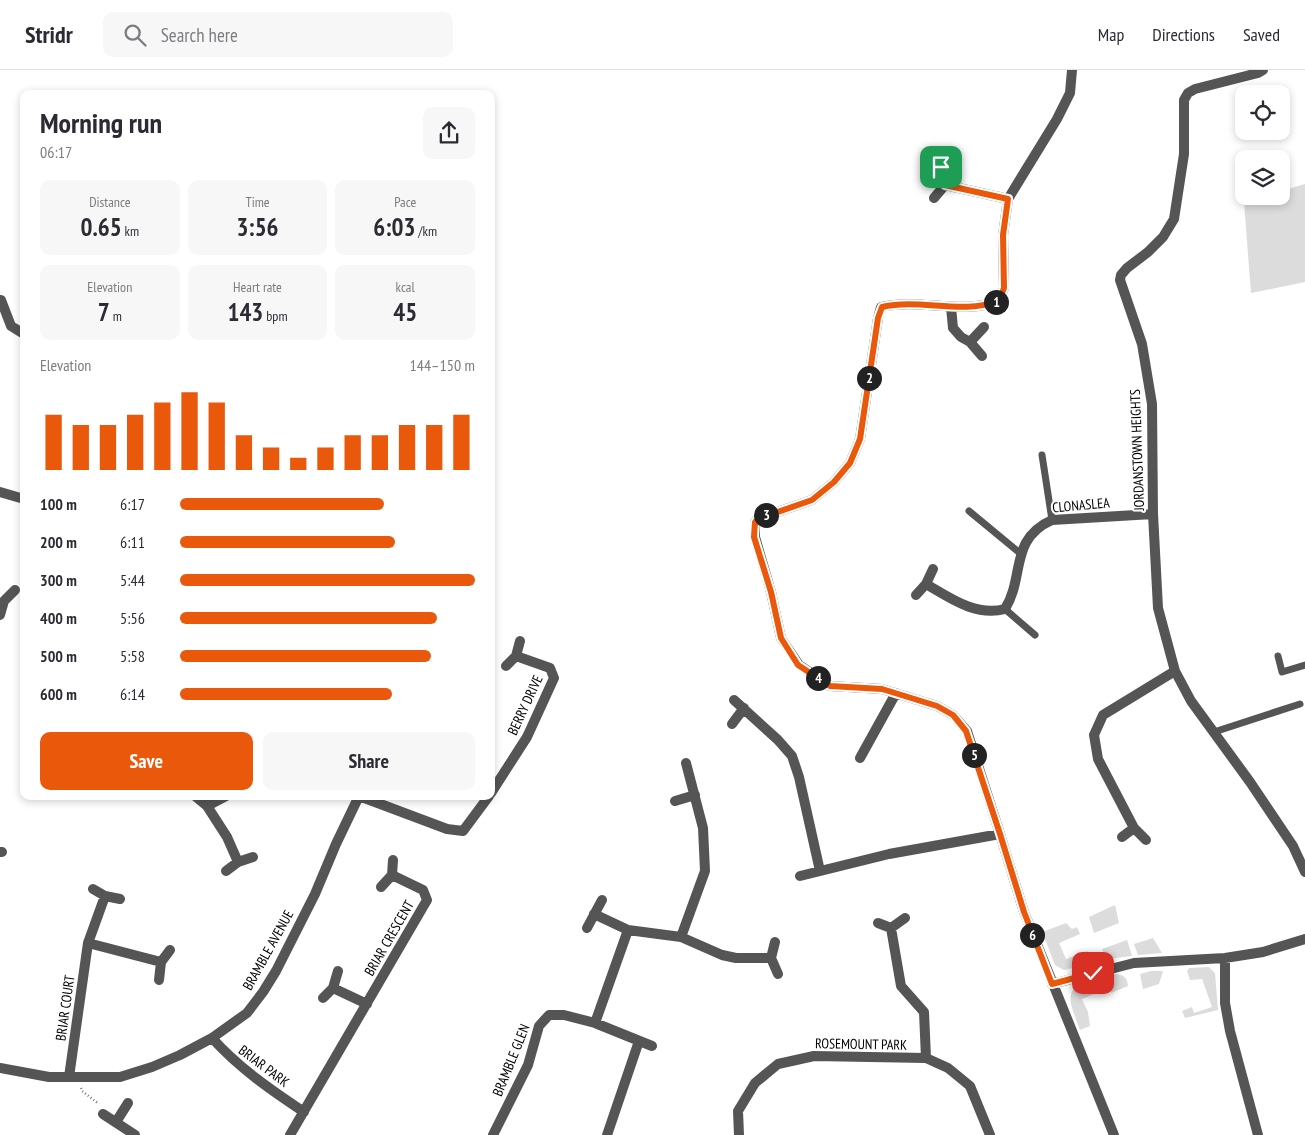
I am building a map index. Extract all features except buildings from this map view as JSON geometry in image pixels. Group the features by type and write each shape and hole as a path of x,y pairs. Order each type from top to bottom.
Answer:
{"street":[{"path":"1072,70 1070,93 1008,199 1003,235 1004,288 999,301 988,305 951,307 894,304 882,307 878,318 860,439 850,463 834,482 812,500 772,514 762,515 755,522 754,537 771,592 781,638 798,665 830,686 882,689 937,706 953,715 966,731 1024,912 1114,1135"},
{"name":"JORDANSTOWN HEIGHTS","path":"1263,70 1258,73 1195,89 1188,93 1184,100 1184,154 1174,219 1163,237 1148,252 1127,268 1121,275 1120,280 1142,344 1152,404 1153,514 1158,608 1175,671 1191,701 1293,846 1305,872"},
{"path":"941,167 945,185"},
{"path":"945,185 1008,199"},
{"path":"934,198 945,185"},
{"path":"2,300 11,326 20,332"},
{"path":"951,307 953,328 961,337 970,342 982,356"},
{"path":"970,342 984,327"},
{"path":"0,492 20,498"},
{"name":"CLONASLEA","path":"1005,609 1011,600 1020,554 1029,536 1043,524 1052,520 1153,514"},
{"path":"916,595 926,584 933,569"},
{"path":"926,584 978,611 994,612 1005,609"},
{"path":"0,615 2,600 14,590"},
{"path":"506,666 516,656 520,641"},
{"name":"BERRY DRIVE","path":"495,783 527,737 554,678 550,668 516,656"},
{"path":"1146,840 1134,828 1098,759 1094,735 1103,714 1175,671"},
{"path":"860,758 896,692"},
{"path":"734,700 778,740 792,756 799,777 820,871"},
{"path":"732,724 744,708"},
{"path":"681,937 704,871 703,828 686,763"},
{"path":"675,801 694,795"},
{"path":"199,800 207,806 227,837 238,862"},
{"path":"207,806 218,800"},
{"name":"BRAMBLE AVENUE","path":"0,1068 50,1077 120,1077 152,1067 180,1055 212,1038 247,1012 264,992 276,972 315,894 357,800"},
{"name":"BERRY DRIVE","path":"370,800 446,829 463,831 486,800"},
{"path":"1122,836 1134,828"},
{"path":"800,876 889,854 1000,834"},
{"path":"226,871 238,862 253,856"},
{"path":"381,887 392,875 393,860"},
{"name":"BRIAR CRESCENT","path":"290,1135 427,900 423,890 392,875"},
{"path":"93,889 106,896 120,899"},
{"name":"BRIAR COURT","path":"73,1077 88,943 106,896"},
{"path":"587,928 602,900"},
{"path":"594,914 628,930 681,937 722,955 736,958 771,958"},
{"path":"891,928 905,918"},
{"path":"878,923 891,928"},
{"path":"891,928 900,986 924,1012 926,1058"},
{"path":"595,1023 628,930"},
{"path":"1052,984 1134,963 1225,958 1263,952 1305,939"},
{"path":"775,942 771,958 778,974"},
{"path":"88,943 161,962"},
{"path":"159,980 161,962 170,950"},
{"path":"1225,958 1225,1003 1230,1031 1258,1135"},
{"path":"323,998 333,988 338,971"},
{"path":"333,988 367,1004"},
{"name":"BRAMBLE GLEN","path":"493,1135 528,1064 539,1026 549,1015 564,1014 595,1023 652,1046"},
{"name":"BRIAR PARK","path":"212,1038 229,1058 304,1112"},
{"path":"612,1134 639,1042"},
{"name":"ROSEMOUNT PARK","path":"738,1135 738,1111 754,1083 778,1064 814,1056 926,1058 948,1068 970,1086 990,1135"},
{"path":"116,1122 128,1103"},
{"path":"103,1114 135,1135"}],"lane":[{"path":"1042,455 1052,520"},
{"path":"969,511 1020,554"},
{"path":"1005,609 1035,635"},
{"path":"1278,656 1282,672 1305,665"},
{"path":"1214,732 1300,704"}],"path":[{"path":"73,1077 82,1091 99,1105 103,1114"}],"shaded area":[{"path":"1305,184 1305,282 1251,293 1244,205 1290,205 1290,188"},
{"path":"1115,905 1119,923 1094,933 1089,917"},
{"path":"1066,923 1072,929 1077,927 1080,934 1059,943 1066,959 1087,951 1092,961 1086,965 1064,970 1055,965 1043,934 1045,931"},
{"path":"1153,938 1162,953 1138,955 1134,944"},
{"path":"1127,940 1132,956 1107,959 1102,949"},
{"path":"1209,967 1215,973 1218,1010 1185,1018 1182,1011 1192,1007 1194,1013 1212,1007 1202,979 1190,980 1187,971 1189,968"},
{"path":"1151,971 1163,971 1159,984 1143,989 1140,974"},
{"path":"1115,974 1124,977 1127,980 1128,986 1111,993 1105,979"},
{"path":"1088,981 1096,983 1096,993 1082,999 1088,1012 1090,1026 1080,1030 1070,1001 1071,994 1079,985"}],"route":[{"path":"941,167 945,185 1008,199 1003,235 1004,288 999,301 988,305 951,307 894,304 882,307 878,318 860,439 850,463 834,482 812,500 772,514 762,515 755,522 754,537 771,592 781,638 798,665 830,686 882,689 937,706 953,715 966,731 1024,912 1052,984 1093,973"}]}
